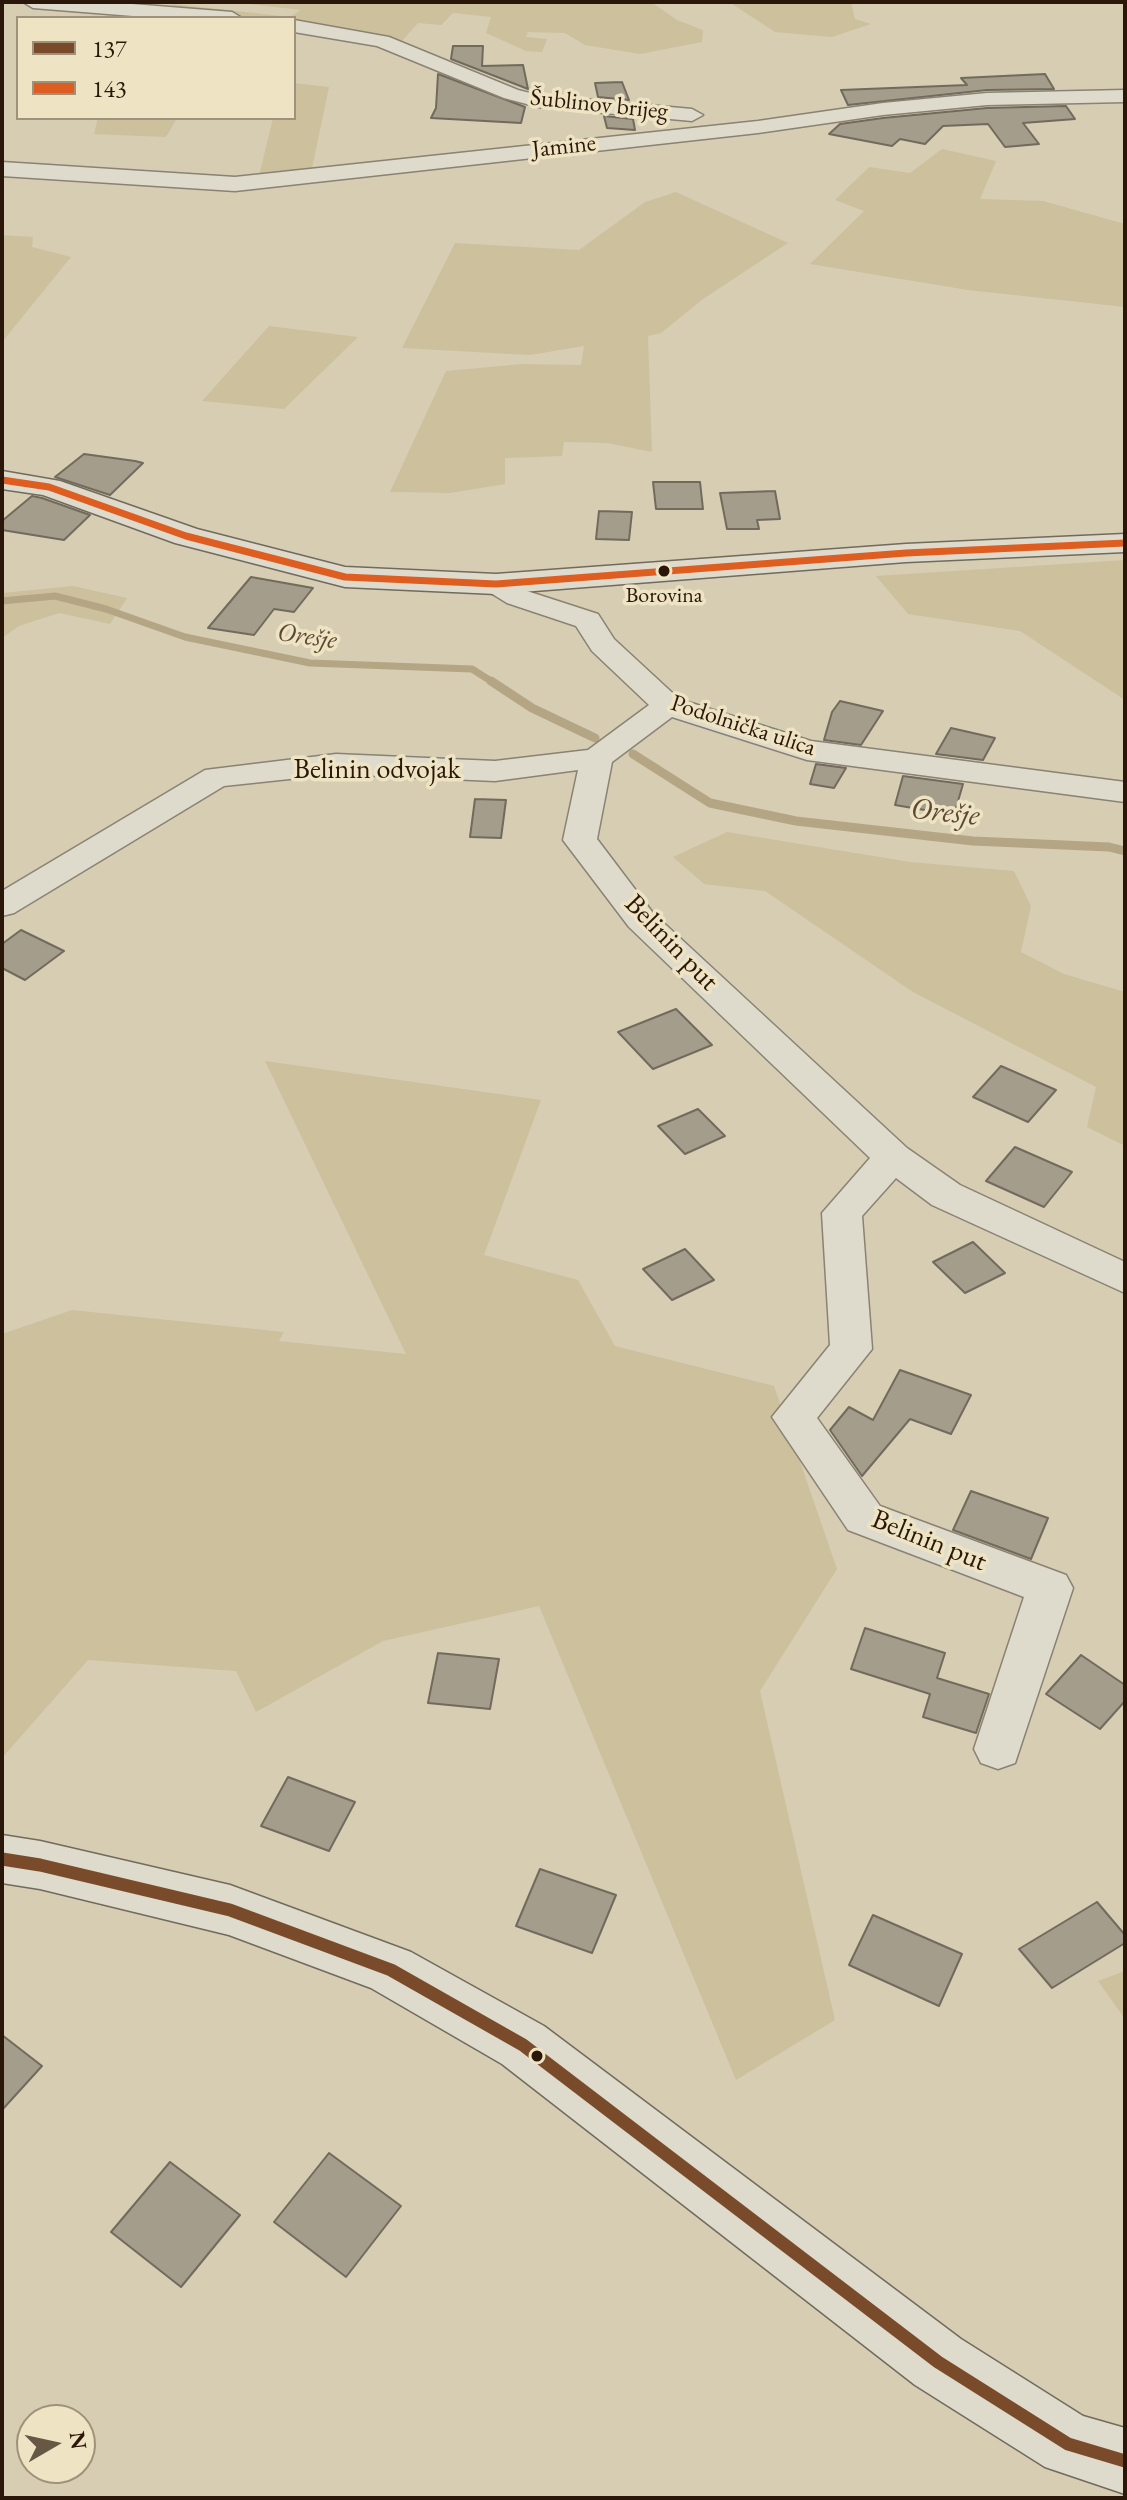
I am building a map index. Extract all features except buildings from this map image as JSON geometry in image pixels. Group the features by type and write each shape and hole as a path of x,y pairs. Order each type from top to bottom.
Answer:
{"street":[{"path":"33,2 207,16"},
{"name":"Šublinov brijeg","path":"296,26 382,41 511,94 538,101 722,117 820,118"},
{"name":"Jamine","path":"2,169 235,184 987,99 1125,96"},
{"path":"2,480 49,487 186,536 345,577 496,584 906,553 1125,543"},
{"name":"Podolnička ulica","path":"496,584 517,597 587,620 603,645 668,706 807,750 1125,792"},
{"path":"597,758 668,706"},
{"name":"Belinin odvojak","path":"2,906 216,777 336,764 495,771 597,758"},
{"name":"Belinin put","path":"597,758 580,840 641,920 893,1157 946,1195 1125,1279"},
{"name":"Belinin put","path":"893,1157 842,1213 851,1349 793,1417 864,1518 1050,1588 998,1749"},
{"path":"2,1859 230,1910 391,1970 523,2045 938,2362 1068,2444 1125,2461"}],"shaded area":[{"path":"651,2 677,20 703,30 702,42 640,54 585,45 565,33 528,32 526,37 547,39 542,52 526,51 486,33 491,17 453,13 441,25 418,23 401,42 296,24 296,16 292,16 301,10 241,3"},
{"path":"729,2 851,2 855,19 871,24 832,37 775,32"},
{"path":"174,4 281,16 232,16 164,9"},
{"path":"296,83 329,87 312,168 259,176 273,120 296,120"},
{"path":"98,120 176,120 166,137 94,134"},
{"path":"942,149 996,161 980,199 1043,201 1125,224 1125,307 968,290 810,264 864,211 835,200 869,167 910,173"},
{"path":"676,192 788,243 703,299 661,333 648,336 652,452 607,443 564,442 562,456 505,458 505,484 450,493 390,492 446,371 522,364 581,365 584,346 530,355 402,348 455,243 579,250 645,202"},
{"path":"2,235 33,237 32,247 71,257 2,342"},
{"path":"269,326 358,337 284,409 202,401"},
{"path":"1125,560 1125,700 1020,631 908,614 876,576"},
{"path":"73,586 127,598 110,624 59,613 19,626 2,638 2,593"},
{"path":"727,832 910,862 1014,871 1031,906 1021,952 1064,974 1125,992 1125,1146 1087,1127 1096,1087 913,992 765,891 704,884 673,857"},
{"path":"265,1061 541,1100 484,1255 578,1280 615,1346 774,1386 837,1569 760,1691 835,2020 736,2080 539,1606 383,1641 256,1712 236,1671 88,1660 2,1758 2,1334 72,1310 284,1332 279,1341 406,1354"},
{"path":"1125,1971 1125,2019 1098,1981"}],"waterway":[{"name":"Orešje","path":"2,601 55,596 106,609 185,637 310,663 472,669 494,683"},
{"name":"Orešje","path":"491,681 532,708 595,738"},
{"name":"Orešje","path":"633,754 710,803 796,821 973,841 1109,847 1125,851"}],"transit line":[{"name":"143","path":"2,480 49,487 186,536 345,577 496,584 906,553 1125,543"},
{"name":"137","path":"2,1859 40,1865 230,1910 391,1970 523,2045 938,2362 1068,2444 1125,2461"}],"place":[{"name":"Borovina","path":"664,571"}]}
